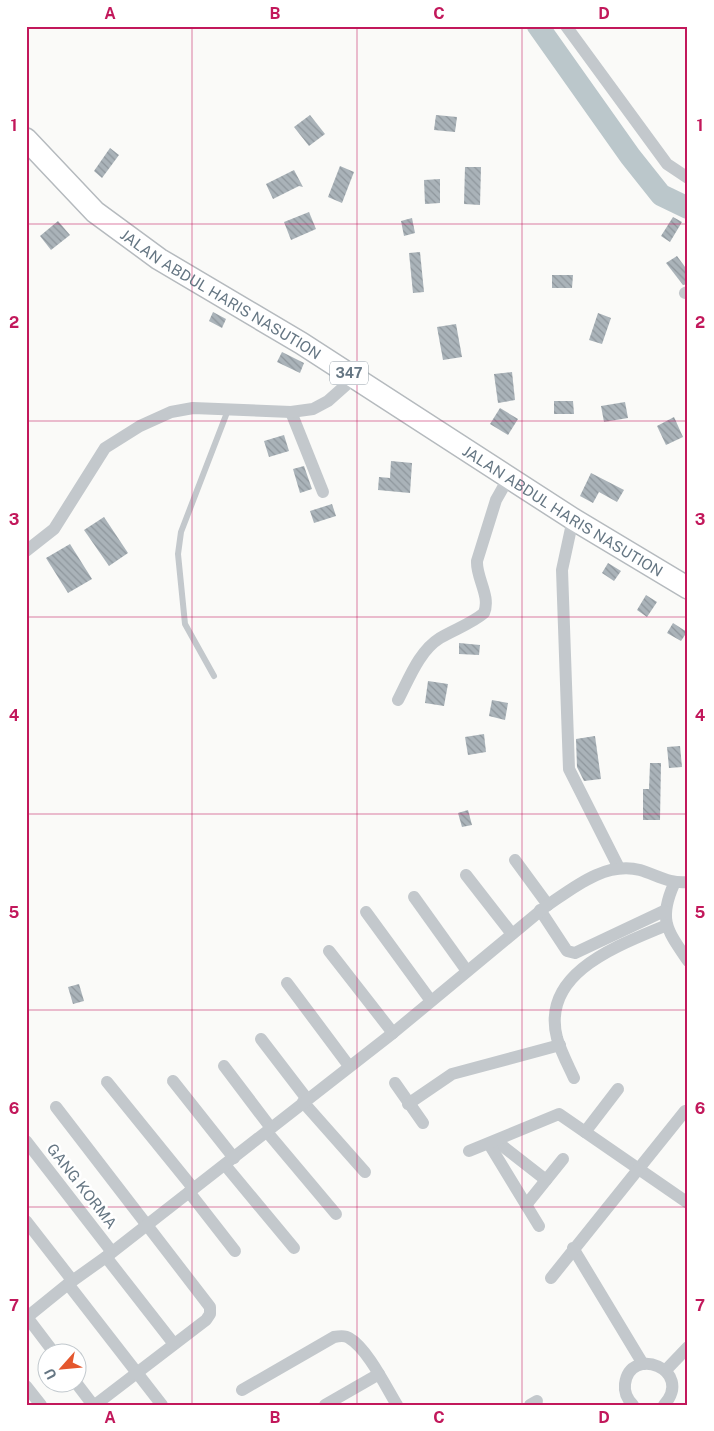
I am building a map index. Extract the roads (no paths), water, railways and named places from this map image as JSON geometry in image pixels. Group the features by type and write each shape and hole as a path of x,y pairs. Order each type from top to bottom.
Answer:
{"main road":[{"name":"JALAN ABDUL HARIS NASUTION","path":"26,139 95,212 128,238 159,259 355,377 573,519 688,588"}],"street":[{"path":"566,26 667,164 688,178"},
{"path":"26,551 54,529 105,448 120,437 171,412 193,408 291,412 314,409 322,405 355,377"},
{"path":"291,412 322,492"},
{"path":"398,700 429,646 472,622 484,613 486,600 476,569 477,561 496,500 509,476"},
{"path":"573,519 562,570 569,769 619,868"},
{"path":"515,860 544,908 567,952 575,953 664,911"},
{"path":"46,1344 27,1318 70,1282 109,1254 393,1033 544,908 596,874 619,868 639,870 674,884 688,882"},
{"path":"466,875 512,934"},
{"path":"674,884 664,911 667,925 688,961"},
{"path":"414,897 467,971"},
{"path":"366,912 431,1001"},
{"path":"574,1078 560,1045 555,1017 563,989 594,960 616,947 667,925"},
{"path":"329,951 393,1033"},
{"path":"286,983 349,1066"},
{"path":"260,1039 305,1100 365,1172"},
{"path":"408,1104 452,1074 560,1045"},
{"path":"224,1066 269,1130 336,1214"},
{"path":"173,1081 229,1161 294,1248"},
{"path":"106,1082 191,1190 235,1252"},
{"path":"395,1083 423,1123"},
{"path":"585,1132 618,1089"},
{"path":"56,1107 210,1307 210,1314 206,1320 94,1405 85,1394"},
{"path":"551,1278 573,1248 685,1112"},
{"path":"469,1151 493,1143 560,1114 688,1203"},
{"name":"GANG KORMA","path":"26,1141 174,1344"},
{"path":"493,1143 546,1180"},
{"path":"493,1143 539,1226"},
{"path":"526,1205 563,1159"},
{"path":"26,1221 162,1405"},
{"path":"573,1248 643,1364"},
{"path":"242,1390 334,1337 341,1336 349,1338 379,1374 396,1405"},
{"path":"666,1370 688,1347"},
{"path":"633,1405 626,1396 626,1380 636,1367 651,1363 666,1370 672,1384 672,1393 664,1405"},
{"path":"325,1405 379,1374"},
{"path":"26,1386 41,1405"}],"lane":[{"path":"214,676 185,624 178,554 181,532 228,410"}],"waterway":[{"path":"538,26 630,156 661,195 688,208"}]}
